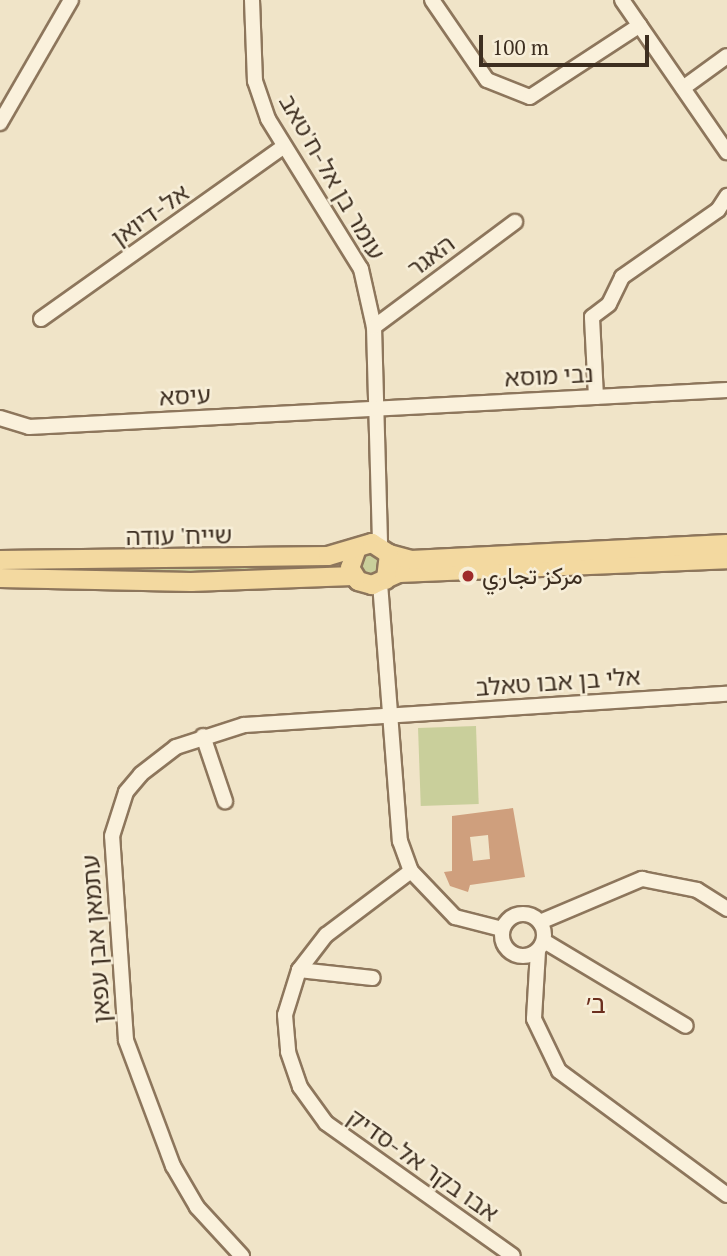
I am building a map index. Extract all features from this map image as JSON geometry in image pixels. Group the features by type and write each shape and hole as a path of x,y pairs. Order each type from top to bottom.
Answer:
{"main road":[{"name":"שייח' עודה","path":"0,560 241,559 328,556 372,548 411,560 727,544"},
{"path":"371,581 350,560 372,548"},
{"path":"371,581 372,548"},
{"name":"שייח' עודה","path":"0,578 191,582 371,581 428,571 727,559"}],"street":[{"path":"0,123 71,0"},
{"name":"עומר בן אל-ח'טאב","path":"252,0 255,81 285,146 361,270 374,327 375,503 372,548"},
{"path":"432,0 487,80 530,97 640,25"},
{"path":"622,0 727,152"},
{"path":"682,88 727,56"},
{"name":"אל-דיואן","path":"41,319 285,146"},
{"path":"596,397 592,317 609,304 622,277 718,210 727,196"},
{"name":"האגר","path":"374,327 515,222"},
{"name":"נבי מוסא","path":"373,409 727,390"},
{"name":"עיסא","path":"0,418 29,427 373,409"},
{"path":"371,581 383,607 400,841 411,871 455,917 502,929"},
{"name":"אלי בן אבו טאלב","path":"391,716 727,694"},
{"name":"עתמאן אבן עפאן","path":"242,1256 197,1207 149,1115 126,1041 115,923 112,836 126,792 160,756 203,736 244,725 391,716"},
{"path":"203,736 225,801"},
{"name":"אבו בקר אל-סדיק","path":"411,871 326,935 299,970 285,1015 288,1052 300,1087 326,1124 513,1256"},
{"path":"520,956 559,919 642,879 697,890 727,909"},
{"path":"533,981 520,956 503,943 502,929 516,915 542,937 686,1026"},
{"path":"542,937 533,981 540,1041 559,1071 727,1195"},
{"path":"299,970 373,978"}],"green space":[{"path":"371,552 379,556 383,564 379,572 371,576 363,572 359,564 363,556"},
{"path":"333,561 334,570 0,582 0,570"},
{"path":"476,726 479,804 421,806 418,728"}],"building":[{"path":"513,808 525,877 470,885 468,892 450,886 444,872 452,871 452,816","holes":["488,835 490,859 473,861 470,837"]}],"place":[{"name":"مركز تجاري","path":"468,576"}],"district":[{"name":"ב׳","path":"596,1004"}]}
